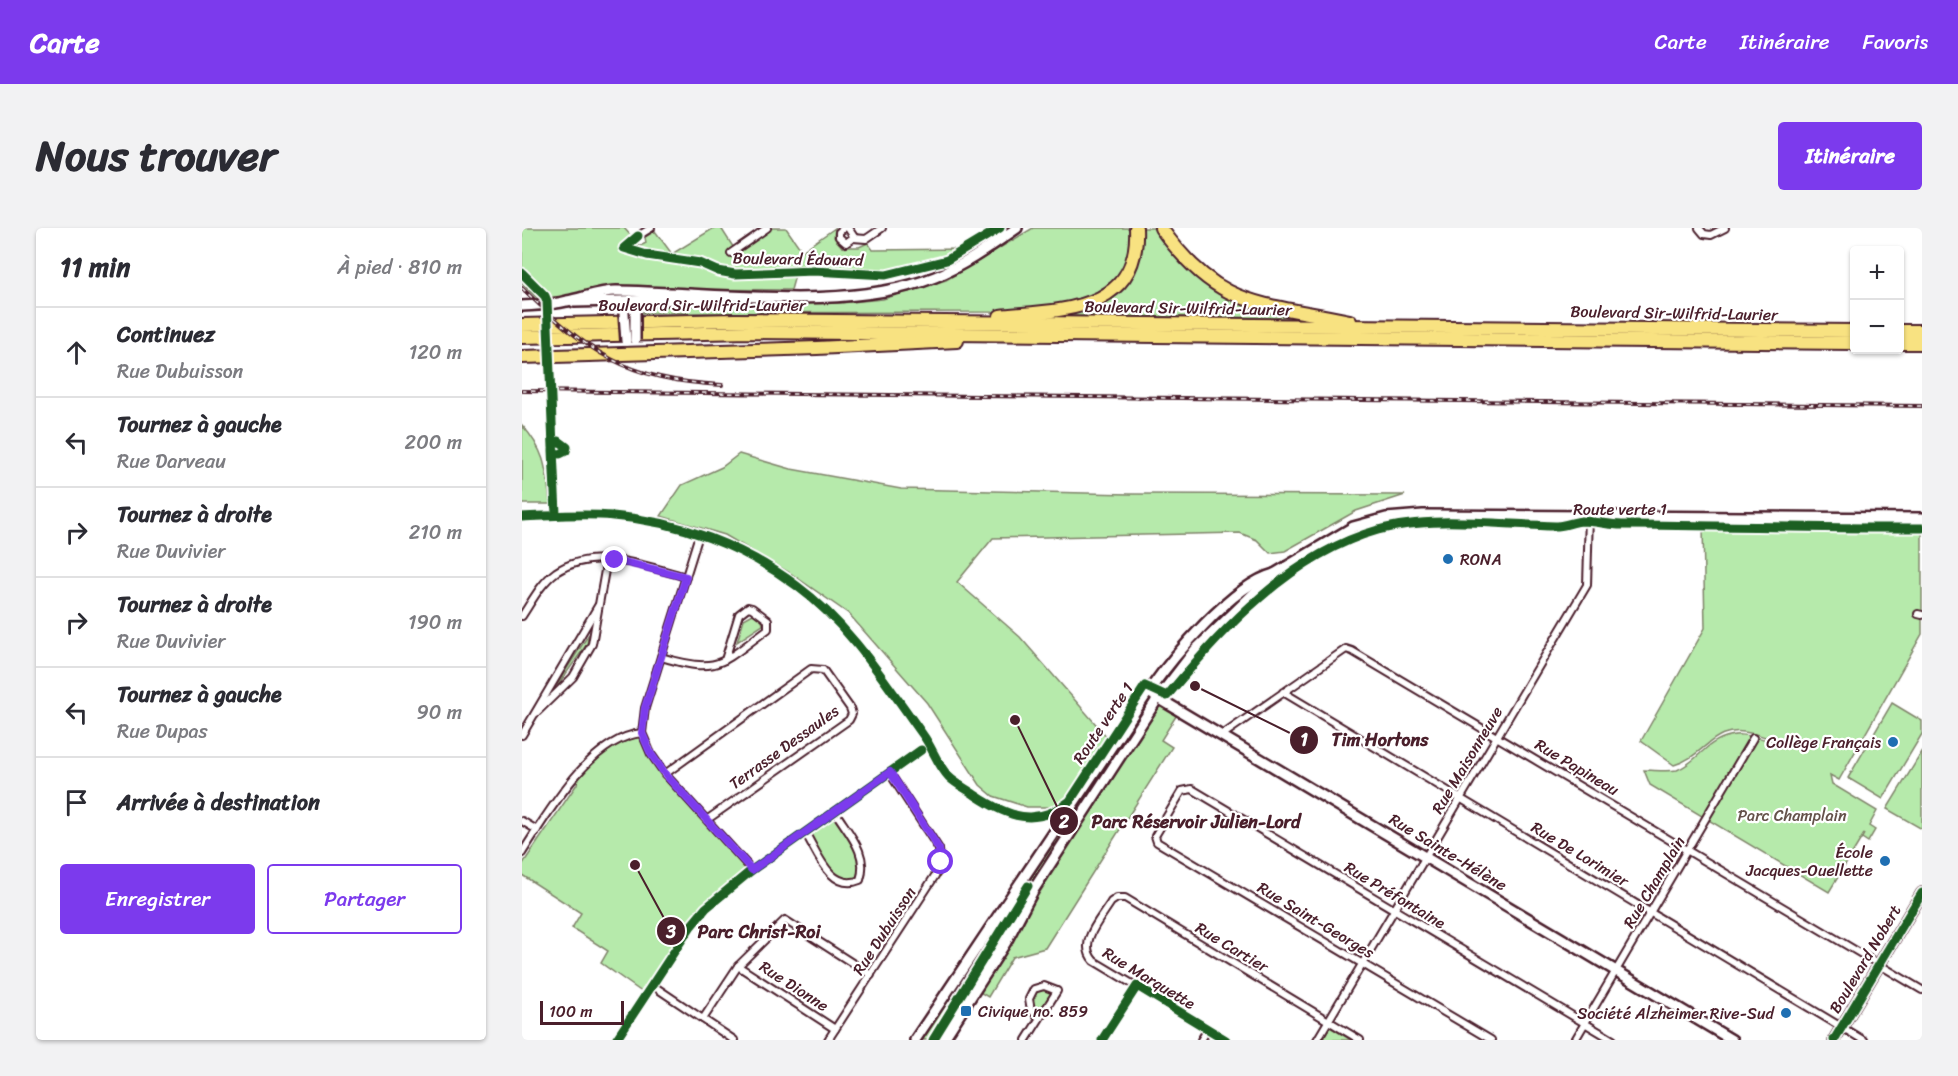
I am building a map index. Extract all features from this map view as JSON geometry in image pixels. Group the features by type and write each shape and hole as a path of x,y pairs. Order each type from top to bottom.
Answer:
{"highway":[{"path":"933,322 1063,311 1094,302 1111,290 1126,272 1134,251 1136,228"},
{"path":"1161,228 1198,272 1240,297 1275,308 1374,326"},
{"name":"Boulevard Sir-Wilfrid-Laurier","path":"522,325 652,320 1850,331"},
{"path":"1904,331 1922,331"},
{"name":"Boulevard Sir-Wilfrid-Laurier","path":"522,337 695,332 1850,343"},
{"path":"522,357 631,346 923,344 1024,335"},
{"path":"1904,343 1922,343"}],"main road":[{"path":"522,306 624,297 848,296 892,290 948,271 1006,231 1017,228"},
{"path":"624,297 624,312 631,346"},
{"path":"631,346 635,312 634,297"},
{"path":"1908,516 1922,512"},
{"path":"915,1040 1148,692 1173,660 1218,612 1262,578 1274,574 1353,527 1386,518 1423,515 1824,518 1908,516 1922,518"},
{"path":"944,1040 1006,942 1034,889 1158,698 1195,650 1274,574"},
{"name":"Rue Sainte-Hélène","path":"1148,692 1732,1040"},
{"name":"Boulevard Nobert","path":"1834,1040 1920,900"}],"street":[{"path":"638,236 651,228"},
{"path":"731,253 767,228"},
{"path":"844,228 838,233 840,241 848,243 854,233 848,228"},
{"path":"853,238 866,239 882,228"},
{"path":"1702,231 1711,235 1725,228"},
{"name":"Rue Maisonneuve","path":"1317,1040 1587,585 1589,515"},
{"path":"698,538 645,708 642,733 651,754 665,774 752,870"},
{"path":"522,616 540,589 555,573 577,562 607,559 686,577"},
{"path":"536,713 573,677 592,644 607,559"},
{"path":"522,735 536,713 542,696 600,602"},
{"path":"661,657 695,667 717,665 725,660 768,629 768,620 748,607 739,614 725,660"},
{"name":"Rue Papineau","path":"1221,736 1346,649 1497,736 1922,990"},
{"name":"Terrasse Dessaules","path":"665,774 811,669 823,670 850,708 852,714 849,720 708,819"},
{"name":"Rue De Lorimier","path":"1283,692 1863,1040"},
{"path":"522,853 571,782 595,755 642,733"},
{"name":"Rue Champlain","path":"1575,1040 1652,913 1753,738"},
{"path":"616,1040 691,926 706,909 752,870 836,813 921,750"},
{"name":"Rue Dubuisson","path":"828,1040 938,874 941,862 939,849 890,772"},
{"name":"Rue Préfontaine","path":"1170,811 1182,791 1192,789 1613,1040"},
{"name":"Rue Saint-Georges","path":"1170,811 1155,836 1157,842 1491,1040"},
{"path":"806,834 831,874 838,881 850,884 860,880 864,869 862,855 836,813"},
{"path":"522,820 537,830"},
{"name":"Rue Cartier","path":"1097,924 1111,902 1117,898 1125,898 1360,1040"},
{"path":"703,1019 738,966 785,920 871,975"},
{"name":"Rue Marquette","path":"1097,924 1086,944 1087,954 1094,961 1226,1040"},
{"name":"Rue Dionne","path":"738,966 836,1029"},
{"path":"652,985 734,1040"},
{"path":"1026,1040 1040,1018 1057,991 1044,986 1034,990 1029,999 1031,1010 1040,1018"},
{"path":"1102,1040 1107,1036 1137,986"},
{"path":"1201,1040 1208,1029"}],"green space":[{"path":"522,228 624,228 640,246 646,243 645,237 655,231 672,254 714,228 721,228 735,250 767,228 786,228 802,251 835,228 834,237 842,247 859,247 868,243 873,250 966,249 943,260 887,273 797,268 791,290 640,289 540,301 522,284"},
{"path":"1033,228 1133,228 1127,260 1122,271 1115,281 1089,301 1003,312 642,313 651,304 840,303 883,299 946,280"},
{"path":"1139,228 1158,228 1200,276 1302,315 1302,318 1071,316 1071,312 1113,292"},
{"path":"522,425 536,444 544,462 550,504 522,504"},
{"path":"739,454 791,469 901,489 1129,494 1405,495 1356,511 1285,551 1270,553 1257,540 1240,533 993,538 957,582 1020,637 1108,738 1073,792 1060,803 1049,807 1027,807 993,796 980,785 927,703 849,614 790,573 725,535 661,516 682,485 722,467"},
{"name":"Parc Champlain","path":"1703,526 1922,528 1922,634 1839,780 1830,775 1832,784 1877,811 1869,826 1875,830 1868,842 1862,838 1864,834 1829,892 1650,785 1644,770 1677,770 1688,764 1713,743 1731,736 1750,736 1781,745 1762,736 1737,731 1718,737 1685,761 1674,765 1641,741 1705,628"},
{"path":"753,614 762,620 763,625 737,642 744,619"},
{"path":"589,634 587,644 558,685 557,684"},
{"path":"1148,702 968,992 965,993 956,987"},
{"path":"1892,703 1922,721 1922,734 1883,799 1848,778"},
{"path":"1164,705 1178,713 1161,740 1172,747 1045,948 1012,957 988,997 978,991 1156,707"},
{"path":"642,733 651,754 752,870 706,908 646,995 601,963 608,951 572,928 581,913 522,875 522,865 577,784 585,765 602,751"},
{"path":"1922,752 1922,829 1887,809"},
{"path":"836,813 862,855 860,880 838,881 806,834"},
{"path":"1044,989 1053,992 1039,1014 1034,1006 1033,998 1036,992"},
{"path":"951,994 958,999 960,1004 936,1040 920,1040"},
{"path":"1330,1027 1351,1040 1322,1040"}],"railway":[{"path":"522,288 568,330 611,359 660,377 722,385"},
{"path":"522,391 1922,406"}],"cycle path":[{"name":"Boulevard Édouard","path":"638,236 624,248 647,255 700,263 718,271 735,274 814,271 886,275 947,260 1000,228"},
{"path":"522,273 545,296 547,301 553,449 560,454 566,451 567,447 559,441 553,447 553,449 553,450 556,514"},
{"name":"Route verte 1","path":"522,517 590,515 662,523 710,538 755,559 797,586 834,618 866,655 923,735 949,777 999,809 1011,814 1034,817 1045,815 1070,801 1145,686 1167,696 1235,620 1288,575 1346,541 1378,530 1420,523 1466,522 1555,526 1582,521 1622,525 1922,528"},
{"path":"616,1040 691,926 706,908 752,870 921,750"},
{"path":"933,1040 1028,886"},
{"path":"1834,1040 1922,893"},
{"path":"1102,1040 1137,986 1226,1040"}],"place":[{"name":"RONA","path":"1448,559"},
{"name":"Tim Hortons","path":"1195,686"},
{"name":"Parc Réservoir Julien-Lord","path":"1015,720"},
{"name":"Collège Français","path":"1893,742"},
{"name":"École Jacques-Ouellette","path":"1885,861"},
{"name":"Parc Christ-Roi","path":"635,865"},
{"name":"Civique no. 859","path":"966,1011"},
{"name":"Société Alzheimer Rive-Sud","path":"1786,1013"}],"route":[{"path":"615,560 686,577 645,708 642,733 651,754 665,774 752,870 806,834 890,772 939,849 941,862"}]}
